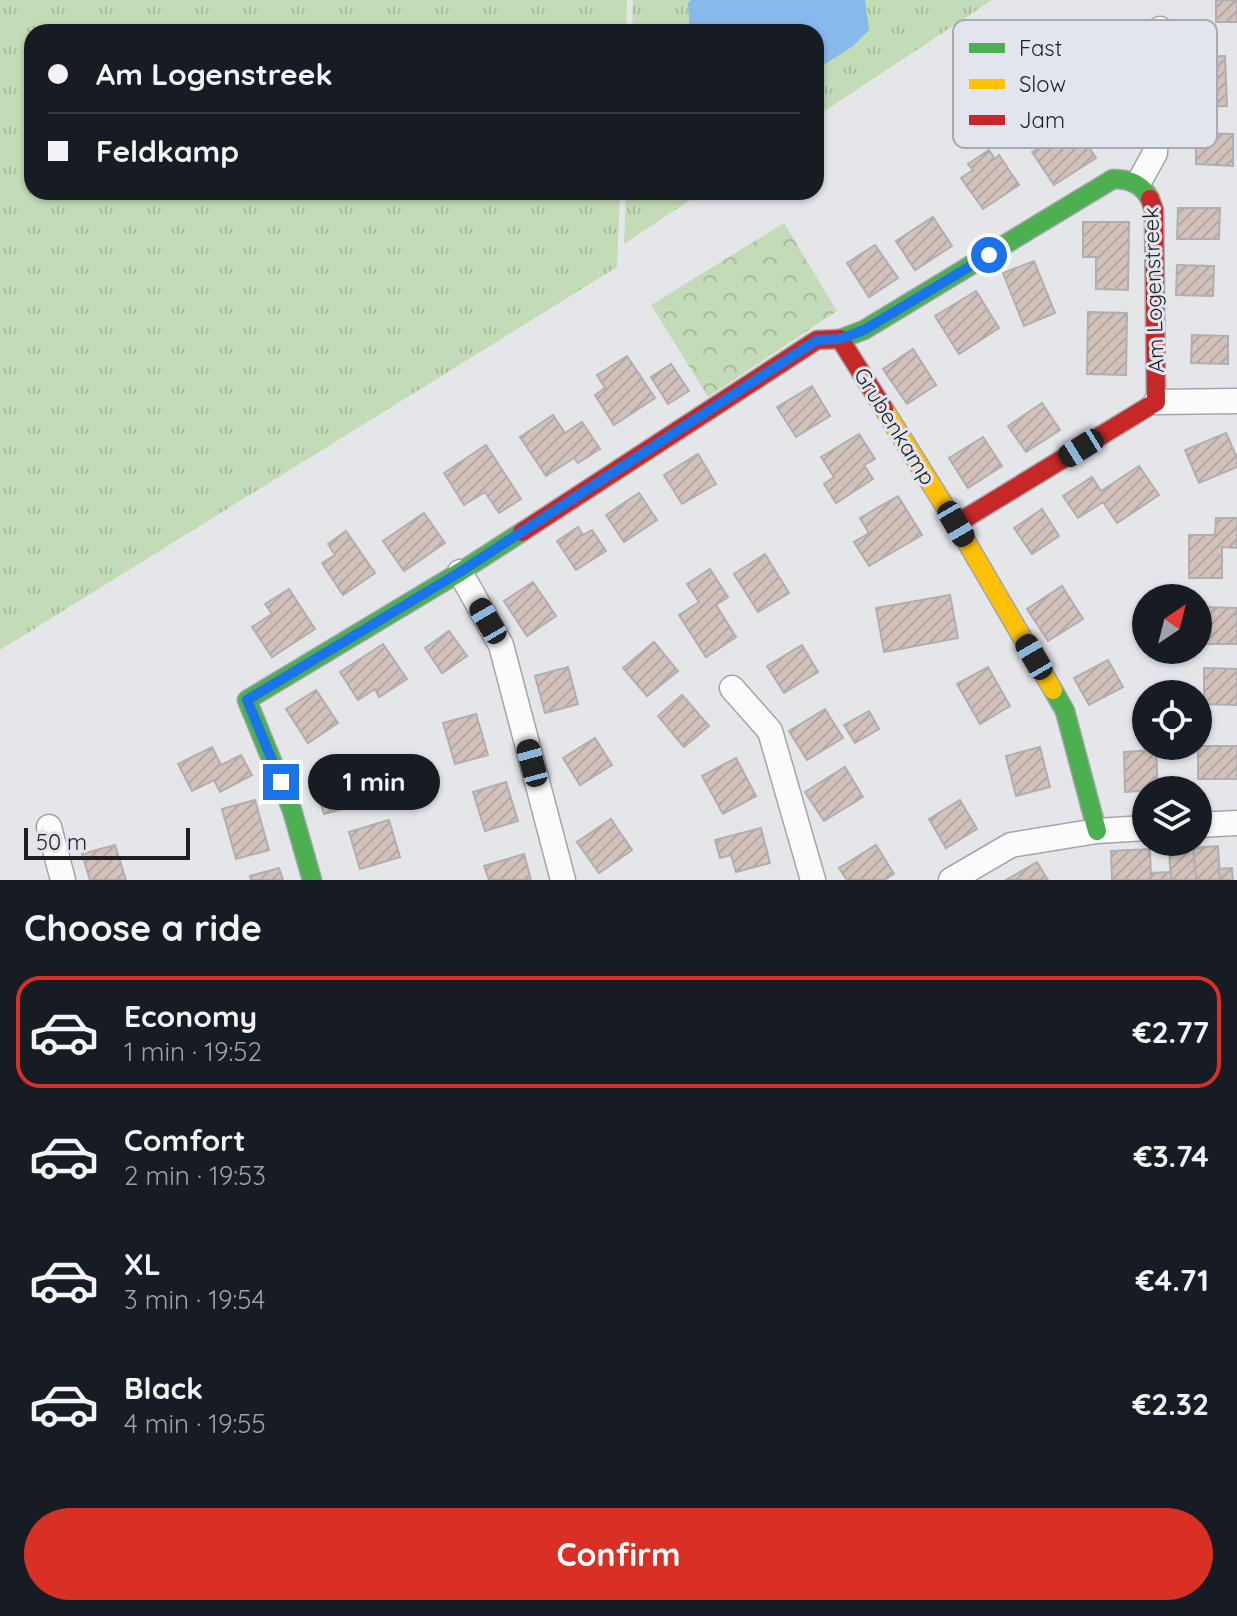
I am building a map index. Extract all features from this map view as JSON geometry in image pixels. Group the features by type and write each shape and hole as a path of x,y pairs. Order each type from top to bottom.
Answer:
{"street":[{"name":"Am Logenstreek","path":"1139,182 1155,148"},
{"name":"Am Logenstreek","path":"840,339 864,330 1113,179 1126,178 1139,182 1150,195 1154,210 1156,402"},
{"name":"Grubenkamp","path":"840,339 956,524 1065,711 1097,831"},
{"path":"312,880 292,810 247,700 460,572 817,340 840,339"},
{"name":"Am Logenstreek","path":"956,524 1156,402 1237,401"},
{"path":"460,572 501,645 563,880"},
{"path":"732,688 770,731 813,880"},
{"path":"1212,824 1237,823"},
{"path":"49,827 63,880"},
{"path":"951,880 1011,845 1097,831 1132,829"}],"green space":[{"path":"0,0 627,0 626,24 24,24 24,200 620,200 617,267 0,650"},
{"path":"633,0 992,0 962,20 953,20 953,26 824,112 824,24 632,24"},
{"path":"626,200 690,200 624,244"},
{"path":"784,223 837,311 708,397 651,305"}],"water":[{"path":"691,0 865,0 869,30 853,46 824,65 824,24 689,24 688,3"}],"building":[{"path":"1216,0 1237,0 1237,22 1216,20"},
{"path":"1217,56 1225,56 1227,106 1217,106"},
{"path":"1217,134 1233,134 1233,166 1196,164 1196,148 1217,148"},
{"path":"1038,148 1089,148 1096,158 1054,185 1032,152"},
{"path":"989,150 995,159 999,155 1019,185 983,209 961,178 973,170 968,164"},
{"path":"1178,208 1220,208 1219,239 1177,239"},
{"path":"933,217 952,246 915,270 896,241"},
{"path":"1083,222 1129,222 1128,290 1096,289 1096,257 1083,257"},
{"path":"875,245 898,278 869,297 847,263"},
{"path":"1034,261 1055,313 1024,326 1003,273"},
{"path":"1177,265 1214,266 1213,296 1176,295"},
{"path":"976,291 999,328 959,354 935,316"},
{"path":"1088,312 1127,313 1126,375 1087,374"},
{"path":"1192,335 1228,336 1228,364 1191,363"},
{"path":"913,349 936,385 907,404 883,369"},
{"path":"627,356 655,398 614,425 595,395 605,388 597,375"},
{"path":"671,364 689,391 668,404 651,377"},
{"path":"812,386 830,416 796,437 777,407"},
{"path":"1042,403 1060,430 1026,452 1008,426"},
{"path":"553,415 565,433 582,422 600,449 578,463 574,458 546,476 520,437"},
{"path":"1226,433 1237,458 1237,467 1199,483 1185,450"},
{"path":"859,434 875,459 864,465 873,479 836,503 824,484 834,477 821,457"},
{"path":"983,437 1002,466 968,488 949,458"},
{"path":"486,445 521,499 499,513 485,492 464,505 444,473"},
{"path":"698,454 716,484 682,504 664,475"},
{"path":"1139,466 1159,495 1117,523 1103,502 1078,518 1063,496 1092,477 1101,491"},
{"path":"639,493 657,520 624,542 606,515"},
{"path":"898,496 922,535 869,566 854,542 869,533 860,518"},
{"path":"1042,509 1059,536 1032,554 1014,528"},
{"path":"424,513 445,543 404,571 383,541"},
{"path":"1216,518 1237,518 1237,548 1222,547 1222,578 1189,578 1189,535 1215,535"},
{"path":"578,527 583,535 592,530 606,551 576,570 557,541"},
{"path":"346,531 375,573 343,595 322,563 335,555 328,544"},
{"path":"765,554 789,593 758,612 734,574"},
{"path":"710,569 728,597 716,605 736,637 706,657 679,615 699,602 687,584"},
{"path":"533,582 556,616 527,636 504,601"},
{"path":"1062,586 1083,619 1048,641 1027,609"},
{"path":"289,589 315,629 272,657 252,627 272,614 265,604"},
{"path":"950,595 958,638 884,652 876,608"},
{"path":"1212,607 1237,608 1237,644 1212,644"},
{"path":"449,631 467,656 442,673 425,648"},
{"path":"654,642 678,671 647,696 623,668"},
{"path":"383,644 407,679 379,697 375,689 358,700 340,672"},
{"path":"802,645 818,672 784,693 767,666"},
{"path":"1108,660 1123,687 1089,705 1074,678"},
{"path":"568,667 578,704 545,713 535,676"},
{"path":"988,667 1010,706 980,724 957,684"},
{"path":"1204,668 1237,669 1237,705 1212,704 1212,680 1204,680"},
{"path":"316,690 338,723 308,743 286,709"},
{"path":"682,695 709,726 684,747 658,716"},
{"path":"825,709 843,738 807,760 789,731"},
{"path":"869,711 879,729 855,743 844,725"},
{"path":"476,714 488,755 455,764 443,723"},
{"path":"595,738 612,765 580,785 563,758"},
{"path":"1212,746 1237,746 1237,779 1198,776 1198,760 1212,760"},
{"path":"212,747 221,765 241,755 252,775 220,792 214,780 192,791 178,764"},
{"path":"1040,747 1050,787 1016,796 1006,756"},
{"path":"1124,752 1132,752 1132,760 1156,760 1157,776 1132,776 1132,792 1125,792"},
{"path":"736,758 756,796 723,814 702,776"},
{"path":"845,767 863,797 824,821 805,792"},
{"path":"346,775 354,806 324,814 315,784"},
{"path":"506,782 518,821 485,831 473,792"},
{"path":"255,800 269,850 236,859 222,809"},
{"path":"960,800 977,829 946,848 929,819"},
{"path":"611,819 632,850 599,873 577,842"},
{"path":"389,820 400,857 360,869 349,832"},
{"path":"761,828 770,863 736,872 731,855 720,858 715,840"},
{"path":"115,845 126,880 90,880 82,854"},
{"path":"876,845 894,874 884,880 847,880 839,868"},
{"path":"1212,846 1218,846 1220,880 1196,880 1194,856 1212,856"},
{"path":"1132,850 1132,856 1150,856 1151,880 1112,880 1111,851"},
{"path":"524,854 531,880 489,880 484,866"},
{"path":"1169,856 1194,856 1196,880 1171,880"},
{"path":"1037,862 1048,880 1006,880"},
{"path":"279,868 283,880 251,880 250,876"},
{"path":"1232,868 1233,880 1220,880 1219,869"},
{"path":"1171,872 1171,880 1151,880 1151,873"}],"traffic: fast":[{"path":"840,339 864,330 1113,179 1135,183 1150,199"},
{"path":"312,880 292,810 247,700 522,532"},
{"path":"1053,690 1065,711 1097,831"}],"traffic: slow":[{"path":"884,409 956,524 1053,690"}],"traffic: jam":[{"path":"956,524 1156,402 1154,210 1150,199"},
{"path":"522,532 817,340 840,339 884,409"}],"route":[{"path":"281,782 247,700 460,572 817,340 840,339 864,330 989,255"}]}
